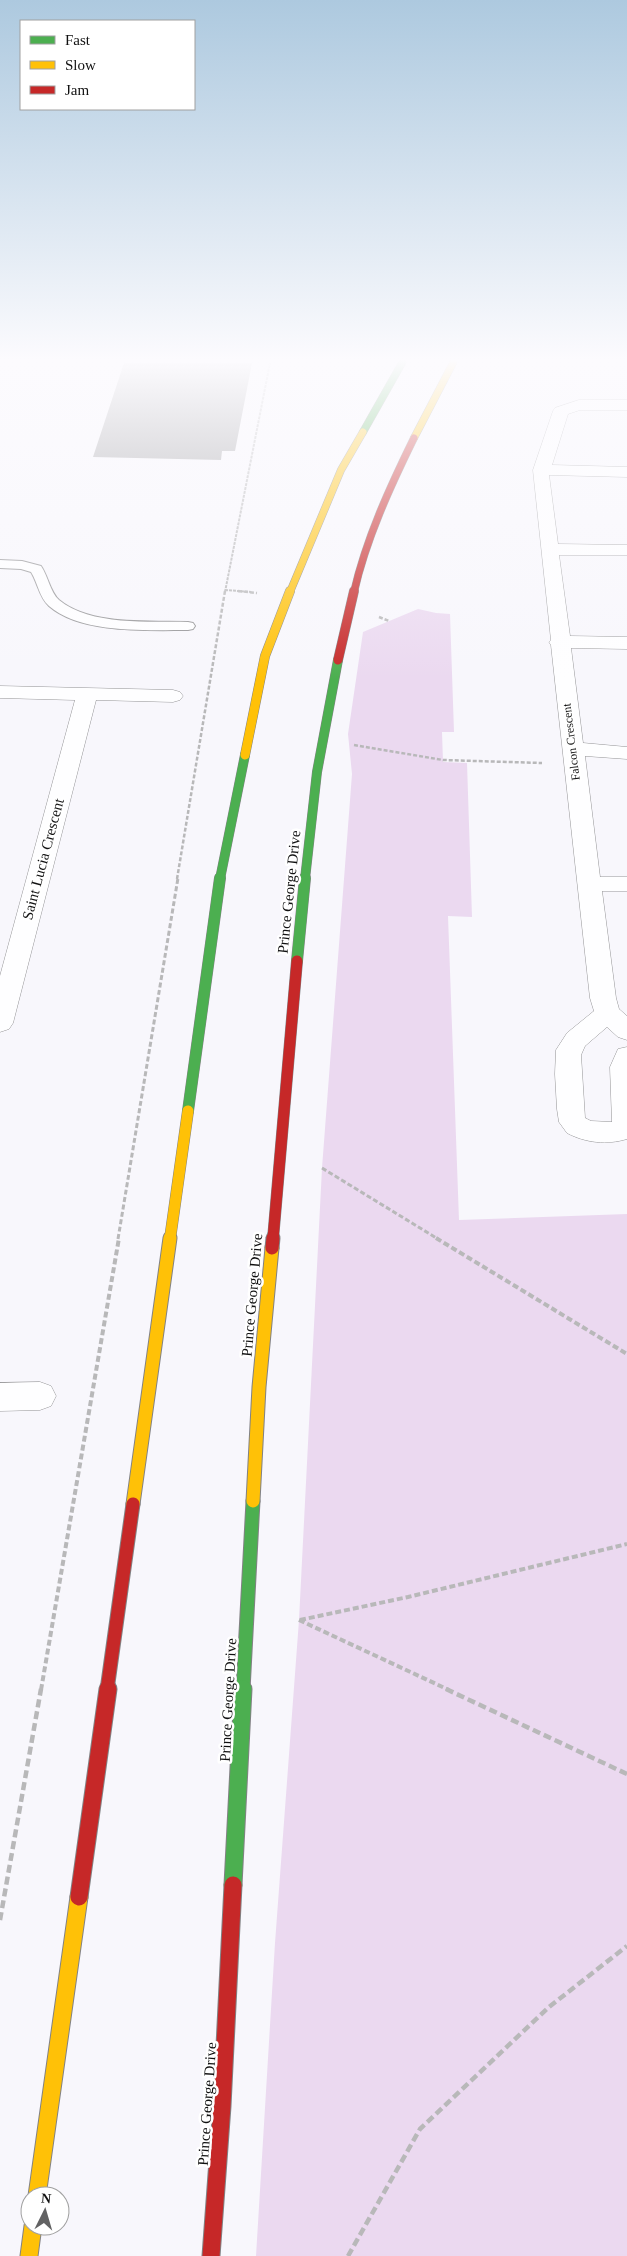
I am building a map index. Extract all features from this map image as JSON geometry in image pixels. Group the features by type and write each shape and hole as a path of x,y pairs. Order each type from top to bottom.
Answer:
{"main road":[{"path":"38,2186 223,860 265,656 303,559 342,468"},
{"name":"Prince George Drive","path":"211,2256 222,2106 259,1386 306,865 317,778 337,664 358,574 400,468"},
{"path":"29,2256 32,2236"}],"street":[{"path":"541,470 627,472"},
{"name":"Falcon Crescent","path":"541,470 559,642 588,884 603,998 608,1013"},
{"path":"549,549 627,550"},
{"path":"559,642 627,644"},
{"path":"0,692 173,696"},
{"name":"Saint Lucia Crescent","path":"0,1023 87,694"},
{"path":"573,756 627,752"},
{"path":"588,884 627,884"},
{"path":"627,1031 608,1013 574,1042 569,1050 569,1091 572,1120 578,1128 599,1132 618,1132 626,1128 622,1067 627,1056"},
{"path":"0,1397 40,1396"}],"lane":[{"path":"0,564 22,565 36,569 53,602 64,610 79,616 129,624 188,626"}],"path":[{"path":"0,1920 94,1387 226,590 250,468"},
{"path":"226,590 264,594"},
{"path":"349,744 443,760 573,756"},
{"path":"322,1168 627,1354"},
{"path":"627,1544 408,1597 299,1620 627,1774"},
{"path":"348,2256 420,2129 549,2007 627,1946"}],"shaded area":[{"path":"418,609 450,614 454,732 442,732 443,762 467,763 472,917 448,916 459,1220 627,1214 627,2256 256,2256 275,1943 299,1620 322,1168 352,774 348,734 363,632"}],"traffic: fast":[{"path":"297,961 317,772 338,660"},
{"path":"188,1111 223,860 245,755"},
{"path":"233,1885 253,1501"}],"traffic: slow":[{"path":"245,755 265,656 300,566 342,468"},
{"path":"133,1504 188,1111"},
{"path":"253,1501 259,1387 272,1248"},
{"path":"38,2186 79,1897"},
{"path":"29,2256 32,2236"}],"traffic: jam":[{"path":"338,660 358,574 399,468"},
{"path":"272,1248 297,961"},
{"path":"79,1897 133,1504"},
{"path":"211,2256 222,2106 233,1885"}]}
